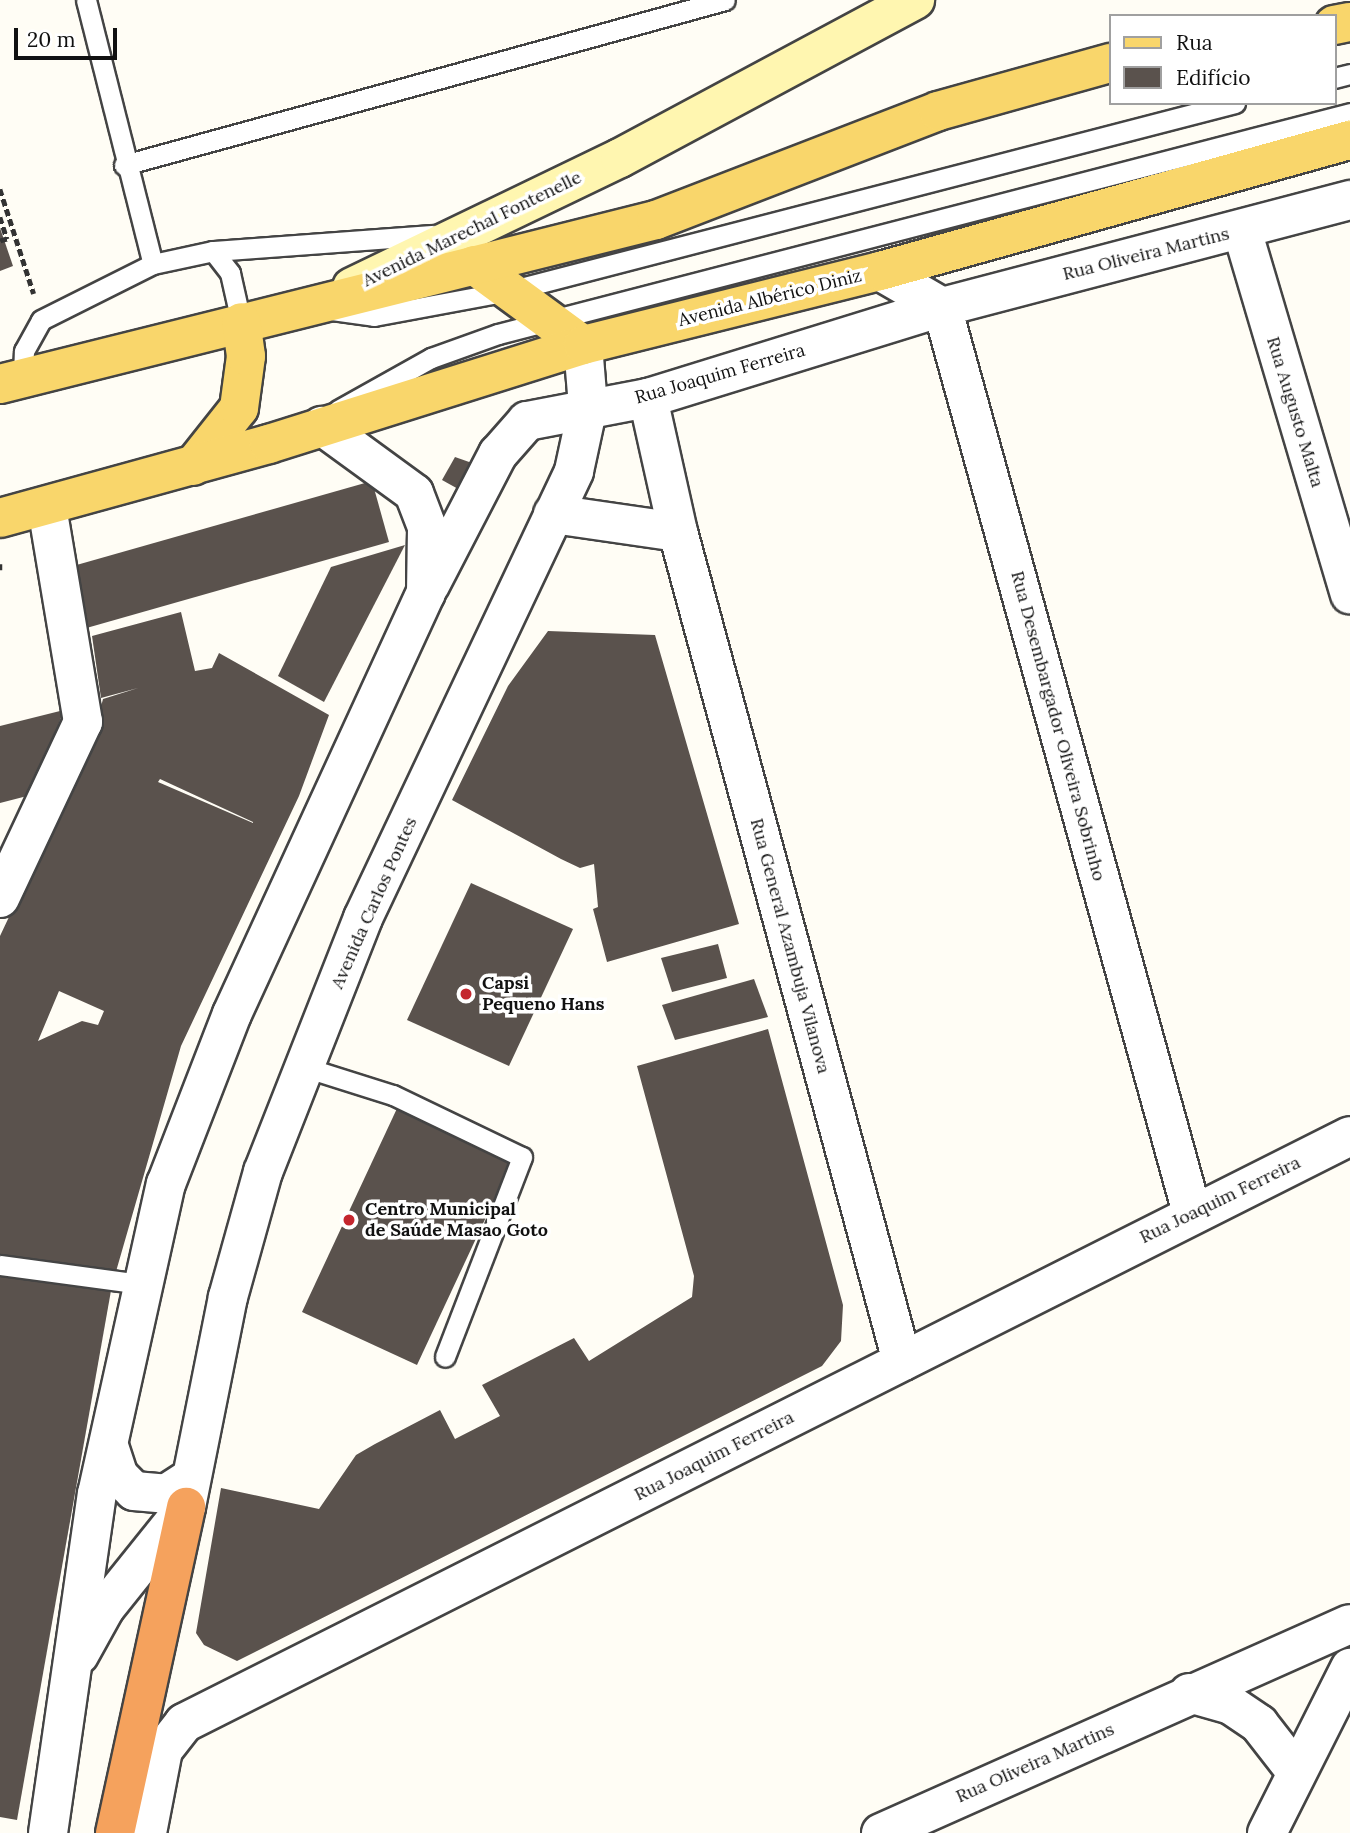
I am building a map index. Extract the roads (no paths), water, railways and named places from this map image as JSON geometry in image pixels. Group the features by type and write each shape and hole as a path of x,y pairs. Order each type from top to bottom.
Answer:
{"highway":[{"path":"114,1833 189,1492"}],"main road":[{"name":"Avenida Marechal Fontenelle","path":"474,247 621,158 915,0"},
{"path":"8,377 315,304 474,247 711,202 950,107 1108,64"},
{"name":"Avenida Albérico Diniz","path":"193,466 583,345 880,271 1350,140"},
{"path":"474,247 509,291 583,345"},
{"path":"0,518 193,466 239,408 246,356 241,322"}],"street":[{"name":"Rua Oliveira Martins","path":"942,307 1350,200"},
{"name":"Rua Augusto Malta","path":"1242,230 1350,594"},
{"path":"880,271 942,307"},
{"name":"Rua Joaquim Ferreira","path":"426,593 510,435 527,421 588,406 648,398 942,307"},
{"name":"Rua Desembargador Oliveira Sobrinho","path":"942,307 1192,1213"},
{"name":"Avenida Carlos Pontes","path":"73,1666 105,1608 189,1492 228,1297 263,1172 363,918 574,471 588,406 583,345"},
{"name":"Rua General Azambuja Vilanova","path":"648,398 678,532 902,1361"},
{"name":"Avenida Carlos Pontes","path":"48,1833 73,1666 77,1610 140,1284 193,1107 426,593 427,527 414,492 322,426"},
{"path":"0,898 16,831 72,753 83,715 47,506"},
{"path":"552,514 678,532"},
{"name":"Rua Joaquim Ferreira","path":"147,1833 163,1750 184,1723 1192,1213 1350,1136"},
{"path":"109,1446 119,1476 134,1491 166,1494 189,1492"},
{"name":"Rua Oliveira Martins","path":"881,1833 1189,1693 1350,1624"},
{"path":"1267,1833 1294,1769 1350,1668"},
{"path":"1189,1693 1231,1705 1259,1724 1294,1769"}],"lane":[{"path":"86,0 124,164 153,264"},
{"path":"124,164 726,0"},
{"path":"315,304 374,316 509,291 1227,105"},
{"path":"322,426 363,392 431,358 548,320 1350,113"},
{"path":"8,377 41,320 153,264 213,251 376,244 474,247"},
{"path":"213,251 230,273 241,322"},
{"path":"304,1067 393,1095 522,1157 445,1357"},
{"path":"0,1265 140,1284"}],"place":[{"name":"Capsi Pequeno Hans","path":"466,994"},
{"name":"Centro Municipal de Saúde Masao Goto","path":"349,1220"}]}
